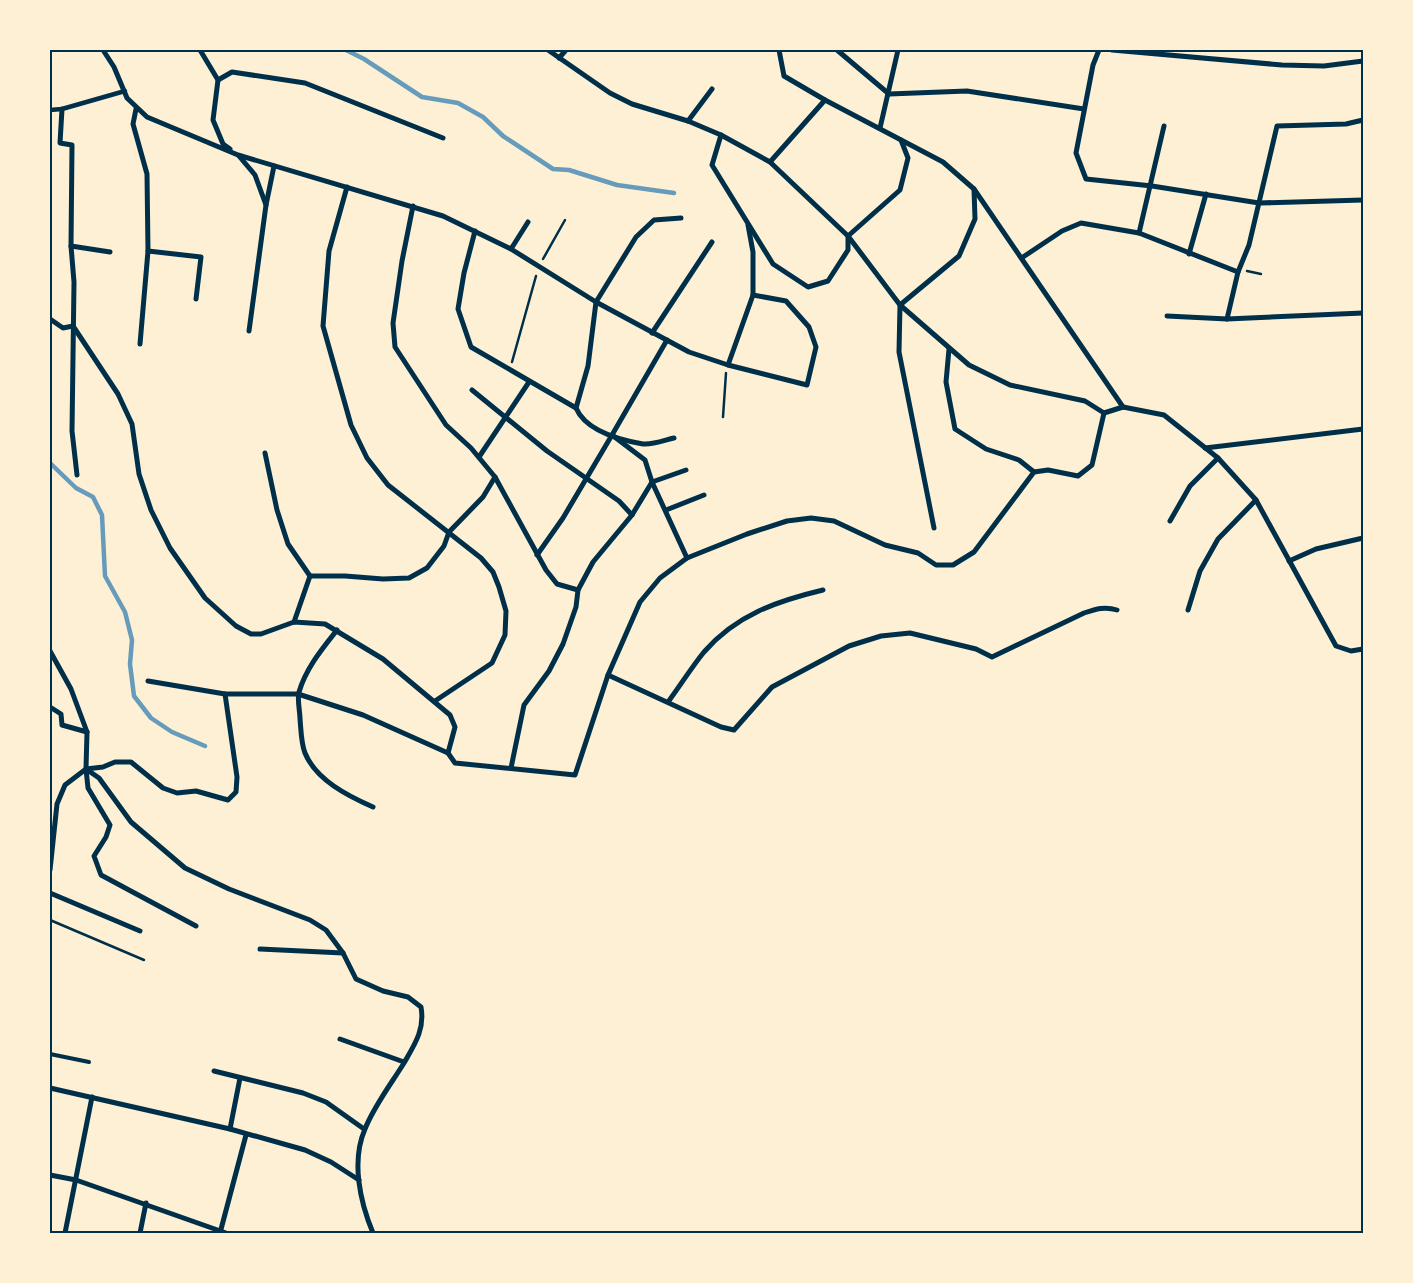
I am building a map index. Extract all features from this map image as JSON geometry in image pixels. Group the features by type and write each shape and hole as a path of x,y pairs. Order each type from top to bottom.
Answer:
{"street":[{"path":"103,50 124,91 136,108 147,117 238,155 414,206 475,230 511,249 596,302 689,352 728,365 807,384 816,347 809,327 786,301 753,294"},
{"path":"200,50 218,80 213,120 223,144 238,155 255,176 266,205"},
{"path":"548,50 610,93 632,104 688,121 721,135 770,162 848,236 900,305 949,349 990,377 1010,385 1084,401 1104,413 1123,407 1164,415 1218,458 1256,500 1336,646 1351,652 1363,649"},
{"path":"559,58 566,50"},
{"path":"779,50 784,76 825,100 943,162 974,188 1023,257 1094,367 1123,407"},
{"path":"837,50 889,94 967,90 1084,109"},
{"path":"880,128 898,50"},
{"path":"1099,50 1093,64 1076,152 1086,179 1152,186 1259,203 1363,200"},
{"path":"1112,50 1282,65 1324,66 1363,60"},
{"path":"218,80 232,72 305,84 443,138"},
{"path":"688,121 712,89"},
{"path":"50,110 62,109 124,91"},
{"path":"770,162 825,100"},
{"path":"136,108 134,124 147,174 148,251 140,344"},
{"path":"62,109 60,143 72,145 74,282 72,431 77,475"},
{"path":"1227,319 1259,203 1277,126 1346,124 1363,120"},
{"path":"1139,233 1152,186 1164,126"},
{"path":"721,135 712,165 772,264 808,287 828,281 848,250 848,236 900,190 908,158 901,140"},
{"path":"249,331 266,205 274,166"},
{"path":"347,187 330,251 323,326 351,425 367,458 388,485 481,558 493,572 506,611 506,635 492,663 435,701"},
{"path":"934,528 899,352 900,305 960,256 976,219 974,188"},
{"path":"1189,254 1206,194"},
{"path":"414,206 402,261 393,323 395,347 446,426 479,457 495,477 537,555 557,584 578,590"},
{"path":"674,438 645,444 612,435 591,426 580,418 576,408 588,366 596,302 636,237 654,220 681,218"},
{"path":"511,249 528,222"},
{"path":"728,365 753,294 753,252 748,222"},
{"path":"1023,257 1062,232 1081,223 1139,233 1189,254 1239,270"},
{"path":"475,230 464,273 458,309 472,346 529,382 576,408"},
{"path":"652,333 712,242"},
{"path":"72,246 110,252"},
{"path":"148,251 201,257 196,299"},
{"path":"1167,316 1227,319 1363,313"},
{"path":"50,319 62,328 73,326"},
{"path":"73,326 118,394 132,424 139,474 151,510 170,548 205,598 236,626 251,634 261,634 294,622 326,624 383,659 450,715 455,727 448,753"},
{"path":"537,555 587,478 667,340"},
{"path":"949,349 946,382 955,429 986,449 1019,460 1034,472"},
{"path":"479,457 529,382"},
{"path":"472,390 505,419 619,500 632,515"},
{"path":"148,681 225,694 298,694 363,715 448,753 455,763 575,774 608,675 640,602 660,578 687,558 747,534 787,521 811,518 834,521 885,545 918,553 936,565 953,565 974,552 1034,472 1048,470 1078,476 1092,465 1104,413"},
{"path":"1204,448 1363,429"},
{"path":"612,435 645,460 652,482 687,558"},
{"path":"265,453 277,510 288,544 310,576"},
{"path":"1170,521 1190,486 1218,458"},
{"path":"511,768 524,705 549,671 563,644 576,607 578,590 593,562 632,515 652,482 686,470"},
{"path":"310,576 383,579 409,578 427,568 444,546 449,532 483,497 495,477"},
{"path":"666,510 704,494"},
{"path":"1188,610 1200,571 1218,539 1256,500"},
{"path":"1289,560 1316,549 1363,538"},
{"path":"294,622 310,576"},
{"path":"668,702 704,652 745,617 790,598 823,590"},
{"path":"608,675 721,727 734,730 772,687 857,644 881,636 910,633 976,649 992,657 1084,613 1098,608 1109,607 1116,610"},
{"path":"336,630 312,662 298,694 301,730 306,753 317,771 350,796 373,807"},
{"path":"50,651 71,690 87,732 86,769 88,788 110,825 106,837 94,856 101,875 196,926"},
{"path":"50,870 56,804 65,785 86,769 103,767 115,762 131,762 163,788 177,793 196,792 228,800 236,792 237,777 225,694"},
{"path":"50,707 61,714 62,725 87,732"},
{"path":"86,769 99,778 131,822 185,868 229,889 310,920 326,930 344,953 356,979 383,991 408,996 421,1007 423,1021 417,1041 364,1129 358,1180 364,1213 373,1233"},
{"path":"50,893 140,931"},
{"path":"260,949 344,953"},
{"path":"340,1039 404,1062"},
{"path":"214,1071 303,1093 326,1102 364,1129"},
{"path":"230,1130 240,1078"},
{"path":"50,1088 230,1130 305,1150 331,1162 358,1180"},
{"path":"65,1233 92,1097"},
{"path":"50,1175 76,1180 146,1203 222,1233 246,1135"},
{"path":"140,1233 146,1203"}],"lane":[{"path":"50,1054 90,1062"}],"path":[{"path":"509,370 538,266 565,220"},
{"path":"1239,270 1261,274"},
{"path":"723,417 728,365"},
{"path":"50,920 144,960"}],"waterway":[{"path":"346,50 364,59 422,97 458,103 483,117 503,136 553,169 569,170 617,185 674,193"},
{"path":"50,463 76,488 93,497 102,515 105,576 125,612 132,640 130,664 134,696 151,718 172,732 205,746"}]}
